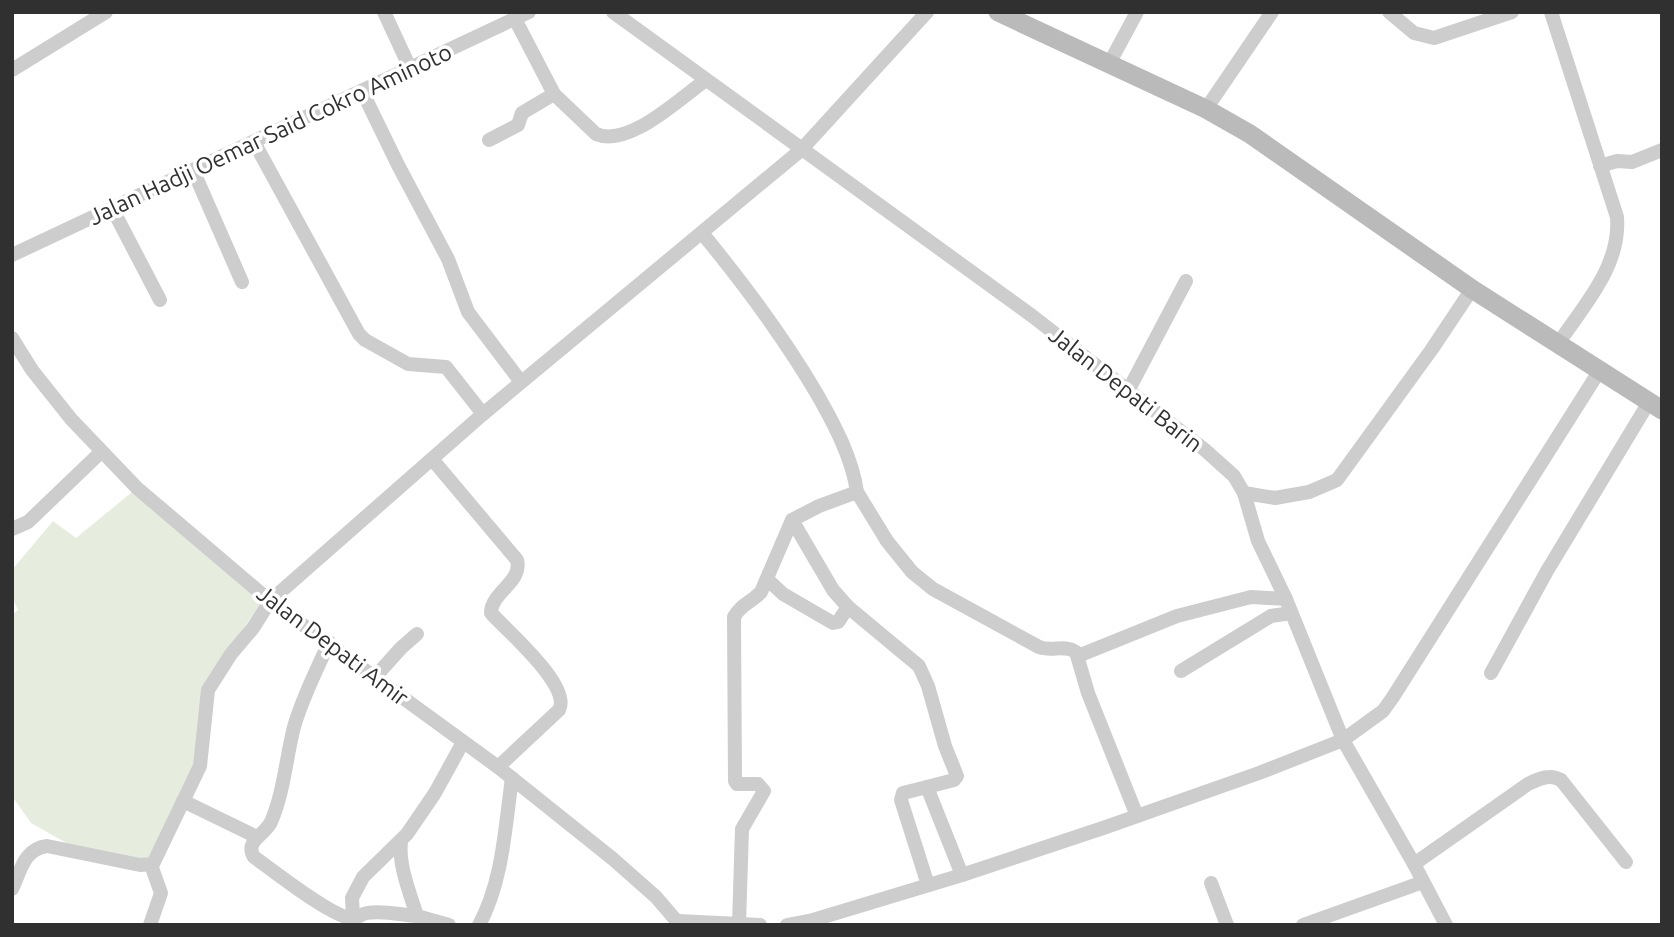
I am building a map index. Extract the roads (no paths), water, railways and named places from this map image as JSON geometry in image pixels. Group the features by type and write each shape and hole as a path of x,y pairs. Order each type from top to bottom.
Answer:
{"main road":[{"path":"998,12 1206,109 1250,134 1472,289 1656,406"}],"street":[{"path":"12,71 106,12"},
{"path":"384,12 410,68"},
{"name":"Jalan Depati Barin","path":"613,12 1031,315 1220,462 1234,476 1244,493 1258,541 1343,740 1447,925"},
{"path":"12,889 28,853 39,847 47,846 151,865 156,860 200,765 208,690 270,601 482,414 801,150 926,12"},
{"path":"1109,64 1137,12"},
{"path":"1206,109 1272,12"},
{"path":"1389,12 1414,33 1434,38 1512,12"},
{"path":"1551,12 1617,217 1617,242 1602,279 1558,344"},
{"path":"522,16 554,93 596,134 607,138 635,131 706,80"},
{"name":"Jalan Hadji Oemar Said Cokro Aminoto","path":"12,256 522,16"},
{"path":"362,91 448,259 468,312 522,382"},
{"path":"489,140 518,125 522,113 554,93"},
{"path":"254,142 359,334 408,365 446,367 482,414"},
{"path":"1600,166 1617,161 1632,162 1662,150"},
{"path":"193,170 242,282"},
{"path":"112,208 160,300"},
{"path":"702,233 751,293 798,361 833,423 854,475 857,492 906,567 933,589 1031,643 1047,649 1068,648 1078,656 1088,693 1136,816"},
{"path":"1128,391 1186,281"},
{"path":"1244,493 1275,498 1309,492 1337,481 1472,289"},
{"name":"Jalan Depati Amir","path":"12,338 55,400 137,488 270,601 498,767 613,859 656,897 679,923"},
{"path":"787,925 813,920 962,875 1259,773 1343,740 1383,710 1393,697 1600,370"},
{"path":"1490,673 1547,571 1656,406"},
{"path":"12,529 28,522 101,452"},
{"path":"432,459 517,561 517,573 492,603 491,613 550,676 561,699 559,710 498,767"},
{"path":"738,924 742,829 764,791 760,784 737,784 734,781 734,617 746,602 759,595 792,520 819,506 857,492"},
{"path":"792,520 833,590 848,607 911,657 924,675 957,776 954,780 904,793 901,800 928,885"},
{"path":"767,579 783,594 833,623 838,622 848,607"},
{"path":"1078,656 1177,616 1251,597 1285,603"},
{"path":"1181,671 1271,615 1285,603"},
{"path":"375,677 401,648 418,634"},
{"path":"329,642 295,726 285,776 271,823 251,846 254,857 351,922"},
{"path":"351,922 352,898 363,877 368,869 401,841 435,793 463,742"},
{"path":"1415,864 1528,784 1537,779 1554,777 1562,780 1626,862"},
{"path":"479,925 488,908 500,858 512,778"},
{"path":"928,787 962,875"},
{"path":"183,801 257,837"},
{"path":"401,841 400,850 406,880 417,916"},
{"path":"150,925 161,894 151,865"},
{"path":"1303,925 1423,882"},
{"path":"1211,883 1227,925"},
{"path":"843,910 848,925"},
{"path":"351,922 366,913 375,912 417,916 449,925"},
{"path":"679,923 760,925"}]}
